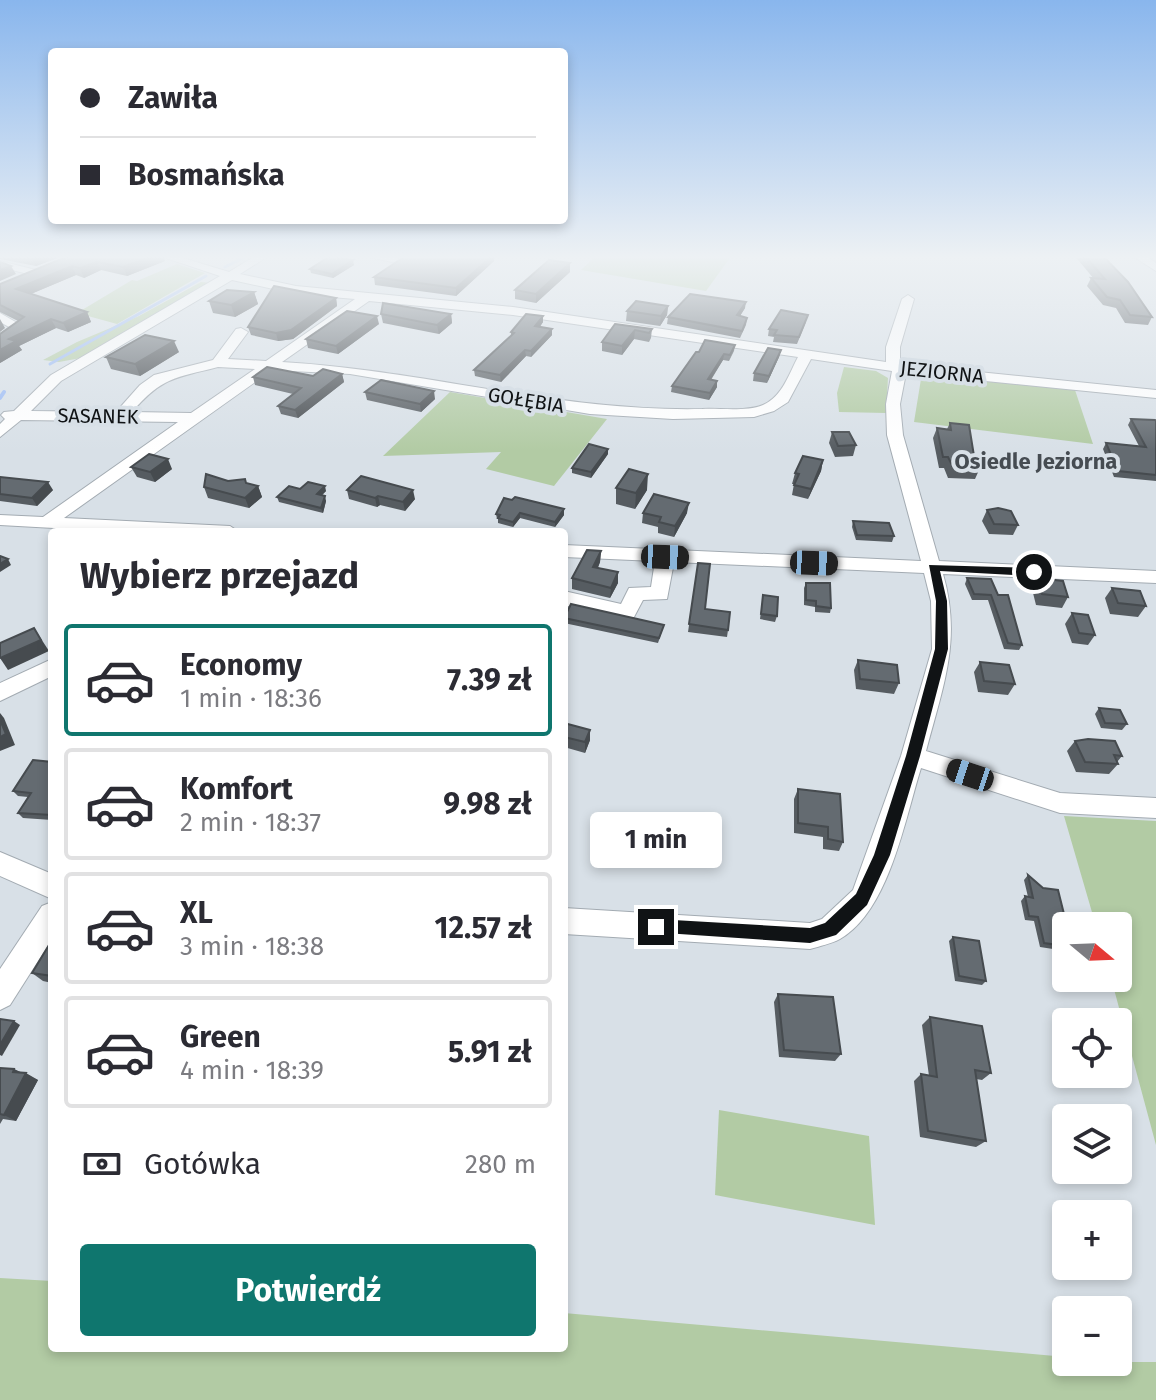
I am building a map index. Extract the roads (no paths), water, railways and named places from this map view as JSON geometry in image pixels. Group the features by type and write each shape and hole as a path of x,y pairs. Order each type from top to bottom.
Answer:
{"street":[{"path":"0,340 20,328 6,320"},
{"path":"0,432 8,415 56,378 155,320"},
{"path":"47,522 333,320"},
{"name":"JEZIORNA","path":"572,320 897,368 1156,394"},
{"path":"568,921 810,936 830,930 857,906 873,877 913,756 942,649 941,601 895,435 893,404 897,368 893,347 901,320"},
{"path":"218,363 241,332"},
{"name":"GOŁĘBIA","path":"121,416 145,388 159,378 218,363 350,370 590,410 743,413 769,408 783,399 806,355"},
{"name":"SASANEK","path":"8,415 195,418"},
{"path":"0,520 144,528"},
{"path":"568,551 1156,577"},
{"path":"568,599 627,612 636,593 660,594 665,557"},
{"path":"0,693 48,669"},
{"path":"913,756 1060,803 1156,808"},
{"path":"0,864 48,885"},
{"path":"0,995 48,921"}],"waterway":[{"path":"50,364 127,320"},
{"path":"0,398 4,392"}],"district":[{"name":"Osiedle Jeziorna","path":"1036,461"}]}
